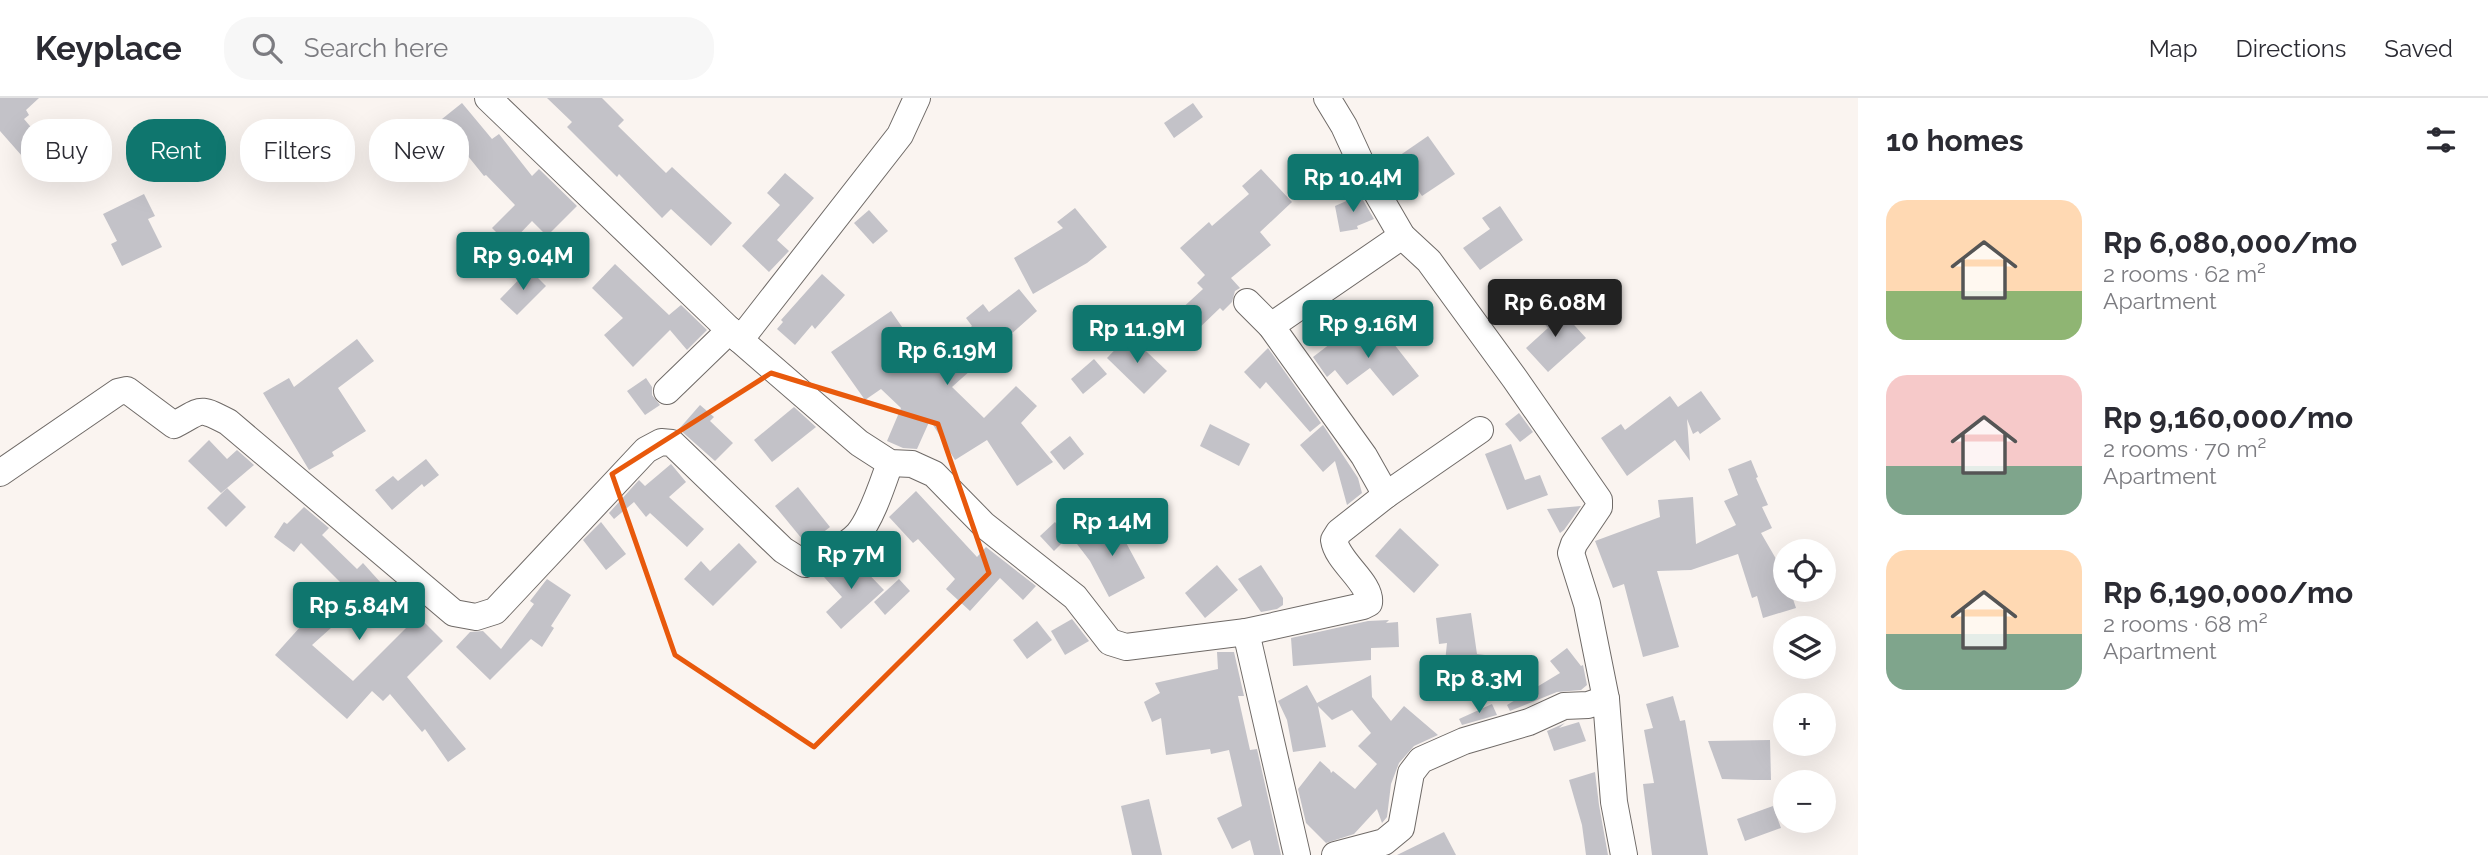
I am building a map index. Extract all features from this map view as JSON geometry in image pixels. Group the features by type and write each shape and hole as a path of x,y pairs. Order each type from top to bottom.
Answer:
{"street":[{"path":"488,98 735,335 859,443 890,463 912,464 934,474 984,525 1075,597 1104,637 1116,645 1126,647 1246,632 1368,604 1369,595 1338,552 1334,540 1339,532 1386,495 1480,430"},
{"path":"667,391 735,335 900,135 917,98"},
{"path":"1327,98 1402,236 1429,261 1599,500 1599,507 1571,552 1587,604 1606,699 1614,802 1624,855"},
{"path":"1271,326 1402,236"},
{"path":"1247,302 1271,326 1364,456 1386,495"},
{"path":"0,473 118,392 127,390 174,425 193,412 204,410 228,422 454,613 476,617 495,611 646,450 661,442 672,443 783,550 805,564 824,558 858,534 876,500 890,463"},
{"path":"1246,632 1297,855"},
{"path":"1335,855 1384,842 1401,828 1411,773 1420,760 1464,741 1529,722 1564,706 1588,705 1606,699"}],"highlighted area":[{"path":"771,373 938,424 989,573 814,747 675,655 612,474"}],"building":[{"path":"0,98 39,98 26,110 29,115 21,119 21,155 0,131"},
{"path":"547,98 602,98 624,120 618,126 666,173 672,167 732,223 711,246 671,209 662,218 567,127 572,122"},
{"path":"462,103 492,139 499,134 532,176 539,169 577,206 547,236 532,221 509,245 492,228 515,205 484,176 469,157 469,119 442,119"},
{"path":"1193,103 1203,117 1174,138 1164,123"},
{"path":"1428,136 1455,174 1422,196 1396,158"},
{"path":"1261,169 1292,202 1260,232 1271,245 1231,278 1240,288 1235,291 1232,302 1223,311 1220,308 1196,331 1178,312 1203,289 1197,283 1205,275 1180,248 1209,222 1212,226 1249,194 1242,186"},
{"path":"785,173 814,198 777,240 789,251 769,272 742,246 780,205 767,193"},
{"path":"144,194 155,216 148,219 162,247 122,266 111,244 117,241 103,214"},
{"path":"1360,195 1374,219 1357,226 1358,229 1340,232 1335,206"},
{"path":"1500,206 1523,240 1480,270 1463,248 1490,229 1482,218"},
{"path":"1075,208 1107,247 1087,263 1033,294 1014,258 1063,228 1057,222"},
{"path":"869,210 888,231 873,244 854,223"},
{"path":"615,264 669,315 681,305 707,330 687,350 670,330 633,367 604,335 623,318 592,288"},
{"path":"529,269 546,286 517,315 500,299"},
{"path":"822,274 845,295 815,329 812,325 795,345 777,329 783,322 781,320"},
{"path":"1019,289 1037,311 952,387 984,418 1016,386 1037,406 1021,423 1053,462 1017,486 987,440 955,460 930,420 917,449 903,448 887,441 901,408 881,389 865,400 831,352 891,311 927,363 972,326 966,318 983,304 989,312"},
{"path":"1554,303 1586,338 1548,372 1526,348 1548,328 1538,317"},
{"path":"1383,330 1419,376 1393,396 1370,368 1347,385 1335,370 1327,377 1313,357 1339,337 1341,340"},
{"path":"1129,335 1167,371 1144,394 1107,358"},
{"path":"357,339 374,361 338,388 366,431 332,452 334,456 309,470 263,393 289,378 294,387"},
{"path":"1268,348 1321,423 1310,432 1266,382 1260,389 1244,372"},
{"path":"1094,359 1107,374 1083,394 1071,379"},
{"path":"646,378 652,387 652,395 660,405 645,415 627,391"},
{"path":"1701,391 1721,419 1700,434 1698,431 1693,434 1687,419 1690,461 1675,440 1627,476 1601,438 1621,424 1625,430 1670,396 1678,407"},
{"path":"700,405 714,417 710,421 733,443 715,461 679,429"},
{"path":"794,407 816,427 772,462 754,440"},
{"path":"1519,413 1533,432 1520,442 1505,424"},
{"path":"1210,424 1250,444 1239,466 1200,446"},
{"path":"1323,425 1358,478 1362,493 1347,505 1335,461 1323,472 1300,445"},
{"path":"1070,436 1084,454 1064,470 1050,452"},
{"path":"209,440 227,459 237,450 254,465 221,493 188,461"},
{"path":"1511,444 1525,480 1540,475 1548,495 1507,510 1485,454"},
{"path":"426,459 439,475 424,487 422,484 392,510 375,490 393,476 398,481"},
{"path":"1751,460 1768,505 1762,507 1772,528 1761,533 1773,554 1773,602 1794,602 1796,608 1763,618 1757,596 1752,598 1738,554 1691,570 1657,571 1679,647 1643,657 1624,584 1613,588 1595,541 1660,517 1658,500 1693,497 1696,544 1736,525 1724,501 1738,495 1728,469"},
{"path":"671,464 686,482 669,497 704,529 687,547 650,513 646,517 634,502 614,519 609,513 639,480 645,486"},
{"path":"798,487 830,527 807,545 775,506"},
{"path":"227,488 246,507 226,527 207,508"},
{"path":"916,491 977,557 986,547 1036,586 1023,600 1000,578 970,611 946,589 955,579 918,539 913,543 889,517"},
{"path":"1581,506 1564,530 1560,533 1547,509"},
{"path":"304,507 329,528 322,535 357,569 363,563 381,583 312,645 353,681 418,616 443,641 407,677 466,749 448,762 425,729 422,732 390,694 383,701 372,691 347,719 275,655 301,626 298,622 341,583 301,543 294,552 274,537 284,522 287,524"},
{"path":"1112,518 1125,535 1123,537 1145,578 1109,597 1090,561 1077,544"},
{"path":"601,522 626,554 606,570 583,540"},
{"path":"1055,522 1068,537 1054,551 1040,536"},
{"path":"1400,528 1439,565 1414,593 1375,556"},
{"path":"739,543 757,562 713,606 684,579 701,561 710,571"},
{"path":"853,558 884,590 841,629 826,612 842,597 824,577"},
{"path":"1217,565 1238,590 1205,618 1185,593"},
{"path":"1261,565 1283,598 1283,605 1261,612 1238,579"},
{"path":"547,579 571,595 551,626 554,628 542,647 531,639 490,680 456,647 470,632 483,631 501,649 534,604 530,601"},
{"path":"899,579 910,591 885,615 874,602"},
{"path":"1471,613 1477,654 1485,655 1482,690 1461,687 1462,674 1444,672 1447,643 1439,644 1436,618"},
{"path":"1072,619 1089,641 1065,655 1051,631"},
{"path":"1389,620 1386,623 1398,622 1399,647 1371,648 1371,660 1293,666 1291,638 1368,621"},
{"path":"1037,621 1052,640 1027,659 1013,640"},
{"path":"1567,648 1581,666 1583,665 1587,685 1581,690 1557,692 1510,711 1507,705 1560,673 1550,661"},
{"path":"1217,652 1234,652 1244,696 1238,696 1250,750 1257,749 1281,855 1254,855 1250,840 1232,849 1217,818 1242,806 1229,750 1211,754 1210,749 1166,755 1161,718 1152,722 1144,702 1160,693 1155,683 1218,669"},
{"path":"1371,675 1372,697 1391,721 1404,706 1438,735 1414,746 1399,763 1391,784 1387,817 1382,823 1377,809 1354,834 1326,843 1306,823 1298,789 1320,761 1331,773 1333,771 1355,789 1377,764 1358,746 1371,733 1352,710 1332,720 1318,706 1326,747 1293,752 1287,720 1278,701 1307,685 1317,703"},
{"path":"1673,696 1680,721 1685,720 1708,855 1652,855 1643,784 1654,783 1644,730 1653,728 1646,704"},
{"path":"1492,704 1497,715 1462,725 1459,719"},
{"path":"1579,722 1586,741 1554,751 1547,731 1565,723 1559,728"},
{"path":"1770,740 1771,780 1722,779 1708,741"},
{"path":"1595,772 1608,855 1586,855 1582,825 1569,780"},
{"path":"1149,799 1162,855 1132,855 1121,806"},
{"path":"1773,806 1773,831 1745,841 1737,819"},
{"path":"1444,832 1456,855 1397,855"}]}
